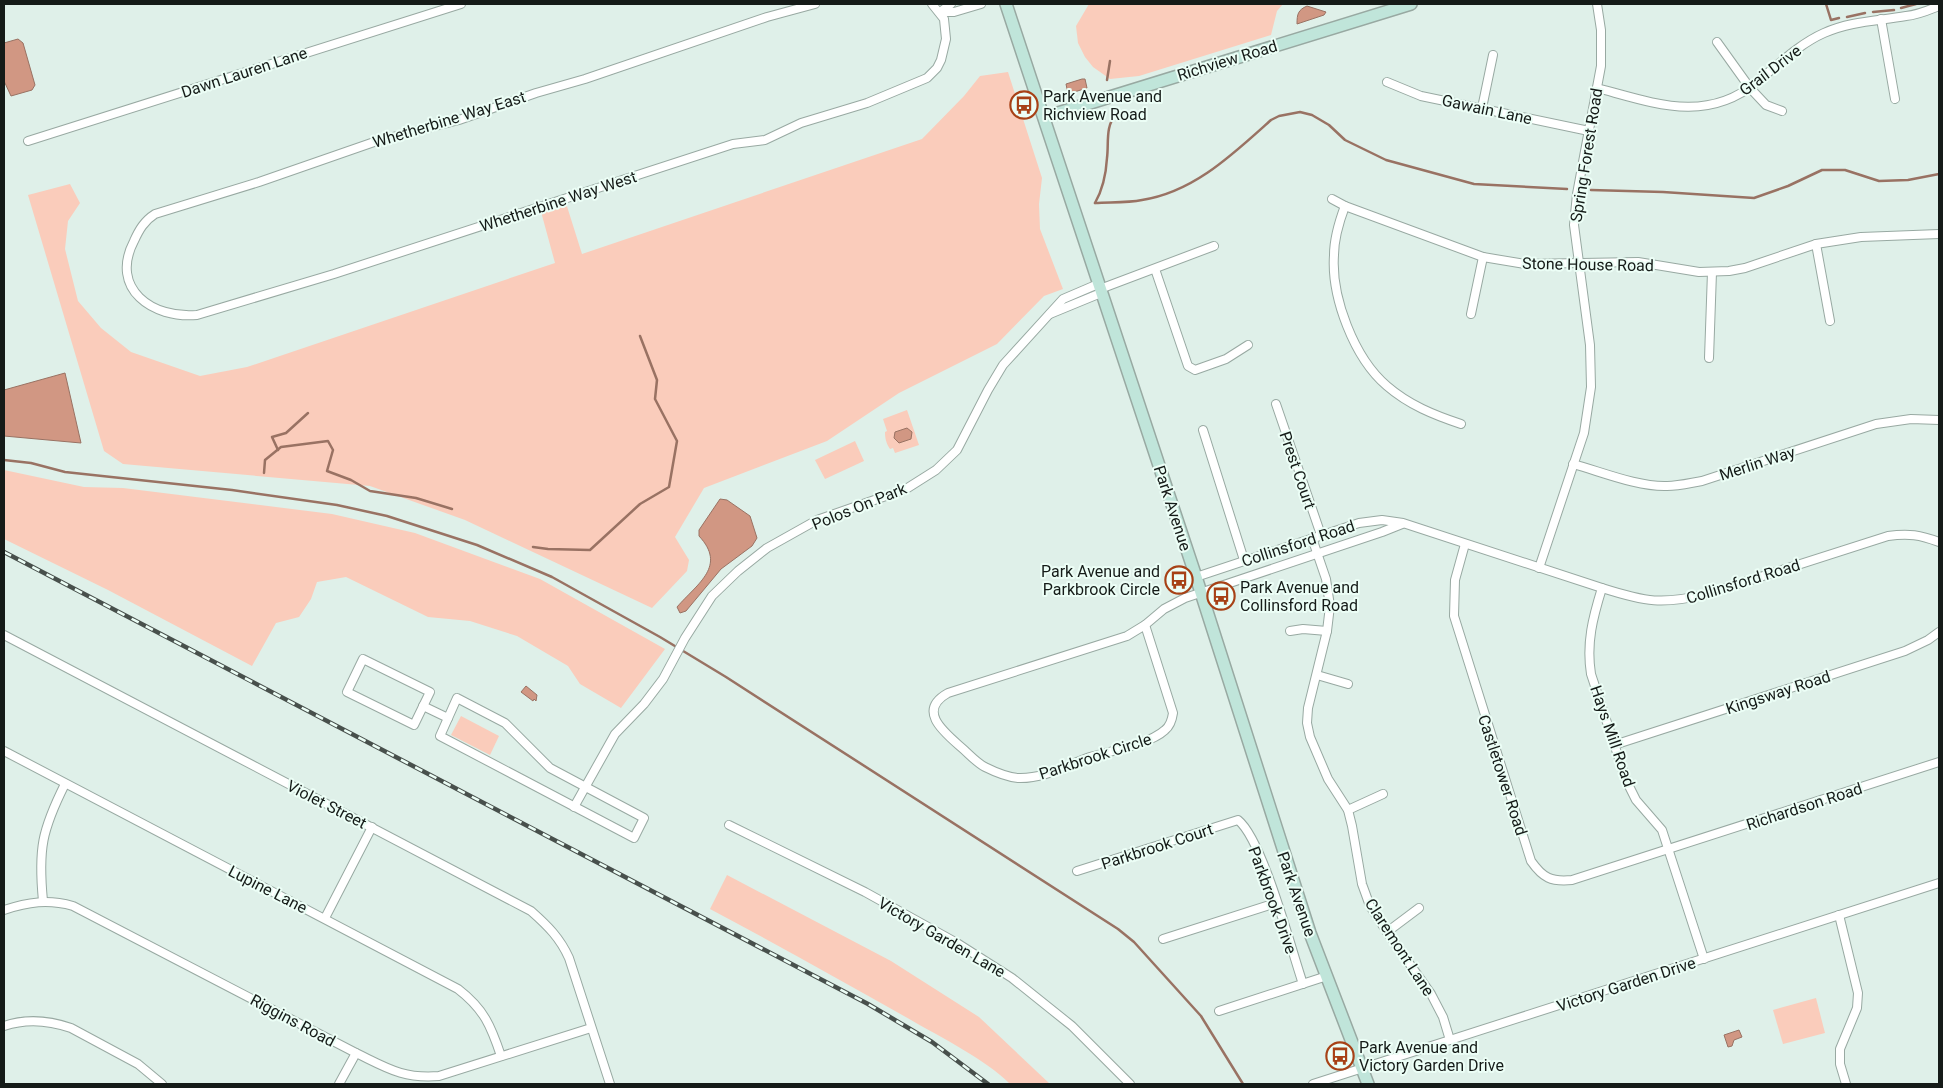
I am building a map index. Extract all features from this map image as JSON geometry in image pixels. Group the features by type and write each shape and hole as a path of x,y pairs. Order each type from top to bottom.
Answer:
{"main road":[{"name":"Park Avenue","path":"1006,4 1201,592 1275,829 1310,933 1368,1084"},
{"name":"Richview Road","path":"1044,117 1410,4"}],"street":[{"name":"Dawn Lauren Lane","path":"28,141 460,4"},
{"name":"Whetherbine Way East","path":"128,279 126,259 130,249 147,219 154,214 278,176 377,141 459,120 767,18 815,4"},
{"path":"932,4 940,12 954,12 981,4"},
{"path":"940,12 951,4"},
{"name":"Spring Forest Road","path":"1539,568 1584,433 1591,387 1590,345 1577,262 1574,225 1577,194 1597,88 1601,49 1597,4"},
{"name":"Grail Drive","path":"1597,88 1665,106 1686,108 1720,103 1750,88 1812,38 1841,26 1908,16 1939,6"},
{"name":"Whetherbine Way West","path":"128,279 135,292 156,309 174,315 198,315 334,274 733,144 765,140 787,128 810,119 867,103 928,78 937,68 944,47 946,28 940,12"},
{"path":"1881,19 1895,100"},
{"path":"1717,42 1750,88 1766,105 1782,111"},
{"path":"1482,108 1493,55"},
{"name":"Gawain Lane","path":"1387,82 1421,96 1589,131"},
{"name":"Stone House Road","path":"1332,198 1345,206 1483,257 1525,264 1638,262 1712,272 1745,268 1816,244 1861,237 1939,234"},
{"path":"1345,206 1336,234 1334,269 1338,296 1357,348 1370,368 1385,385 1403,399 1424,411 1461,424"},
{"path":"1816,244 1830,321"},
{"name":"Polos On Park","path":"574,808 615,734 653,693 712,596 738,571 767,548 817,520 906,489 936,470 957,450 990,385 1003,365 1048,315 1100,288 1214,246"},
{"path":"1471,314 1483,257"},
{"path":"1155,269 1188,366 1191,369 1195,370 1226,359 1248,345"},
{"path":"1709,358 1712,272"},
{"name":"Prest Court","path":"1276,404 1321,536"},
{"name":"Merlin Way","path":"1573,464 1646,484 1667,486 1685,484 1702,481 1876,424 1911,419 1939,420"},
{"path":"1203,430 1244,560"},
{"name":"Collinsford Road","path":"1196,577 1359,523 1382,520 1402,523 1602,588 1657,602 1680,600 1707,594 1888,536 1905,533 1923,536 1939,542"},
{"name":"Collinsford Road","path":"1201,592 1382,532 1402,523"},
{"name":"Claremont Lane","path":"1312,538 1330,594 1327,631 1308,708 1307,723 1310,737 1328,779 1348,810 1362,884 1370,906 1431,994 1443,1017 1450,1040"},
{"name":"Castletower Road","path":"1465,544 1454,580 1454,616 1531,860 1538,872 1548,879 1572,880 1668,849"},
{"path":"1288,546 1292,561"},
{"name":"Hays Mill Road","path":"1602,588 1591,626 1589,660 1591,674 1626,780 1636,800 1662,830 1704,959"},
{"name":"Parkbrook Circle","path":"1145,625 1173,713 1171,722 1166,730 1159,735 1137,744 1077,762 1053,772 1034,777 1017,778 983,766 944,732 936,721 933,711 935,706 948,693 1127,636 1145,625 1164,609 1201,592"},
{"path":"1290,631 1303,629 1327,631"},
{"name":"Kingsway Road","path":"1614,745 1905,651 1928,640 1939,632"},
{"name":"Violet Street","path":"4,635 531,912 549,927 561,942 569,958 610,1084"},
{"path":"363,659 430,692 423,706 414,726 346,692 363,659"},
{"path":"1317,675 1348,684"},
{"path":"457,698 505,723 550,768 585,787 644,818 634,838 440,736 457,698"},
{"path":"423,706 448,718"},
{"name":"Lupine Lane","path":"4,751 450,984 471,998 486,1017 501,1056"},
{"name":"Richardson Road","path":"1668,849 1939,762"},
{"path":"43,901 40,872 41,851 50,813 65,784"},
{"path":"1348,810 1383,794"},
{"name":"Parkbrook Court","path":"1077,871 1238,820"},
{"name":"Parkbrook Drive","path":"1238,820 1250,836 1265,868 1302,984"},
{"name":"Victory Garden Lane","path":"729,825 865,892 957,943 1012,978 1072,1026 1130,1084"},
{"path":"325,918 372,827"},
{"name":"Victory Garden Drive","path":"1313,1084 1939,883"},
{"name":"Riggins Road","path":"4,910 27,902 43,901 62,903 86,912 356,1053 390,1070 413,1076 439,1076 591,1028"},
{"path":"1163,939 1276,903"},
{"path":"1387,932 1419,908"},
{"path":"1839,915 1858,994 1857,1008 1840,1049 1840,1064 1846,1084"},
{"path":"1219,1011 1326,976"},
{"path":"4,1026 26,1020 59,1024 138,1064 162,1084"},
{"path":"339,1084 356,1053"}],"shaded area":[{"path":"1089,4 1283,4 1277,11 1271,35 1139,76 1110,79 1093,67 1078,43 1076,26"},
{"path":"1307,6 1326,12 1324,15 1297,24 1299,13"},
{"path":"18,39 23,43 35,85 32,90 11,96 4,81 4,43"},
{"path":"1008,72 1042,178 1039,204 1040,229 1063,289 1044,296 997,344 899,393 827,441 704,488 675,537 689,560 687,571 652,608 465,520 370,486 123,464 104,451 28,195 70,184 80,203 68,221 65,249 78,301 101,328 131,352 200,376 247,367 555,263 540,208 565,200 582,254 922,139 964,96 980,76"},
{"path":"1085,79 1087,88 1068,94 1066,84"},
{"path":"65,373 81,443 4,436 4,390"},
{"path":"907,410 919,445 895,453 893,448 890,449 887,443 885,432 887,431 883,419"},
{"path":"907,428 912,432 911,439 899,443 894,438 895,432"},
{"path":"855,441 864,461 825,479 815,460"},
{"path":"4,470 84,487 123,488 332,514 415,533 540,579 665,649 621,708 580,684 568,666 517,636 470,621 428,617 346,577 317,582 311,599 299,617 276,623 252,666 108,590 4,539"},
{"path":"720,499 727,500 750,516 757,538 752,546 721,569 686,611 680,613 677,607 701,582 710,565 710,556 707,547 699,536 699,530"},
{"path":"526,686 537,695 536,701 534,699 533,701 521,692"},
{"path":"461,716 499,736 490,755 451,735"},
{"path":"727,875 891,961 979,1017 1050,1084 1010,1084 963,1049 710,909"},
{"path":"1816,998 1825,1033 1783,1044 1773,1010"},
{"path":"1739,1030 1742,1037 1734,1040 1732,1046 1728,1047 1724,1035"}],"waterway":[{"path":"1826,4 1831,20 1839,18"},
{"path":"1901,8 1916,4"},
{"path":"1873,12 1894,10"},
{"path":"1847,17 1865,13"},
{"path":"1107,80 1110,61"},
{"path":"1095,203 1142,200 1161,196 1179,189 1212,170 1271,120 1279,116 1300,112 1312,115 1329,125 1345,140 1386,160 1474,184 1567,189"},
{"path":"1095,203 1104,182 1109,129 1116,114"},
{"path":"1591,190 1663,192 1754,198 1788,186 1822,170 1845,170 1879,181 1908,180 1939,174"},
{"path":"533,547 590,550 640,504 669,487 677,441 655,399 657,380 640,336"},
{"path":"278,450 272,437 286,433 308,413"},
{"path":"264,473 265,460 281,447 328,441 333,450 327,471 351,480 370,491 416,498 452,509"},
{"path":"4,460 31,463 65,472 232,490 337,505 387,516 477,545 552,577 660,637 726,677 1118,929 1134,942 1201,1016 1243,1084"}],"railway":[{"path":"4,552 868,1004 932,1042 988,1084"}],"place":[{"name":"Park Avenue and Richview Road","path":"1024,105"},
{"name":"Park Avenue and Parkbrook Circle","path":"1179,580"},
{"name":"Park Avenue and Collinsford Road","path":"1221,596"},
{"name":"Park Avenue and Victory Garden Drive","path":"1340,1056"}]}
